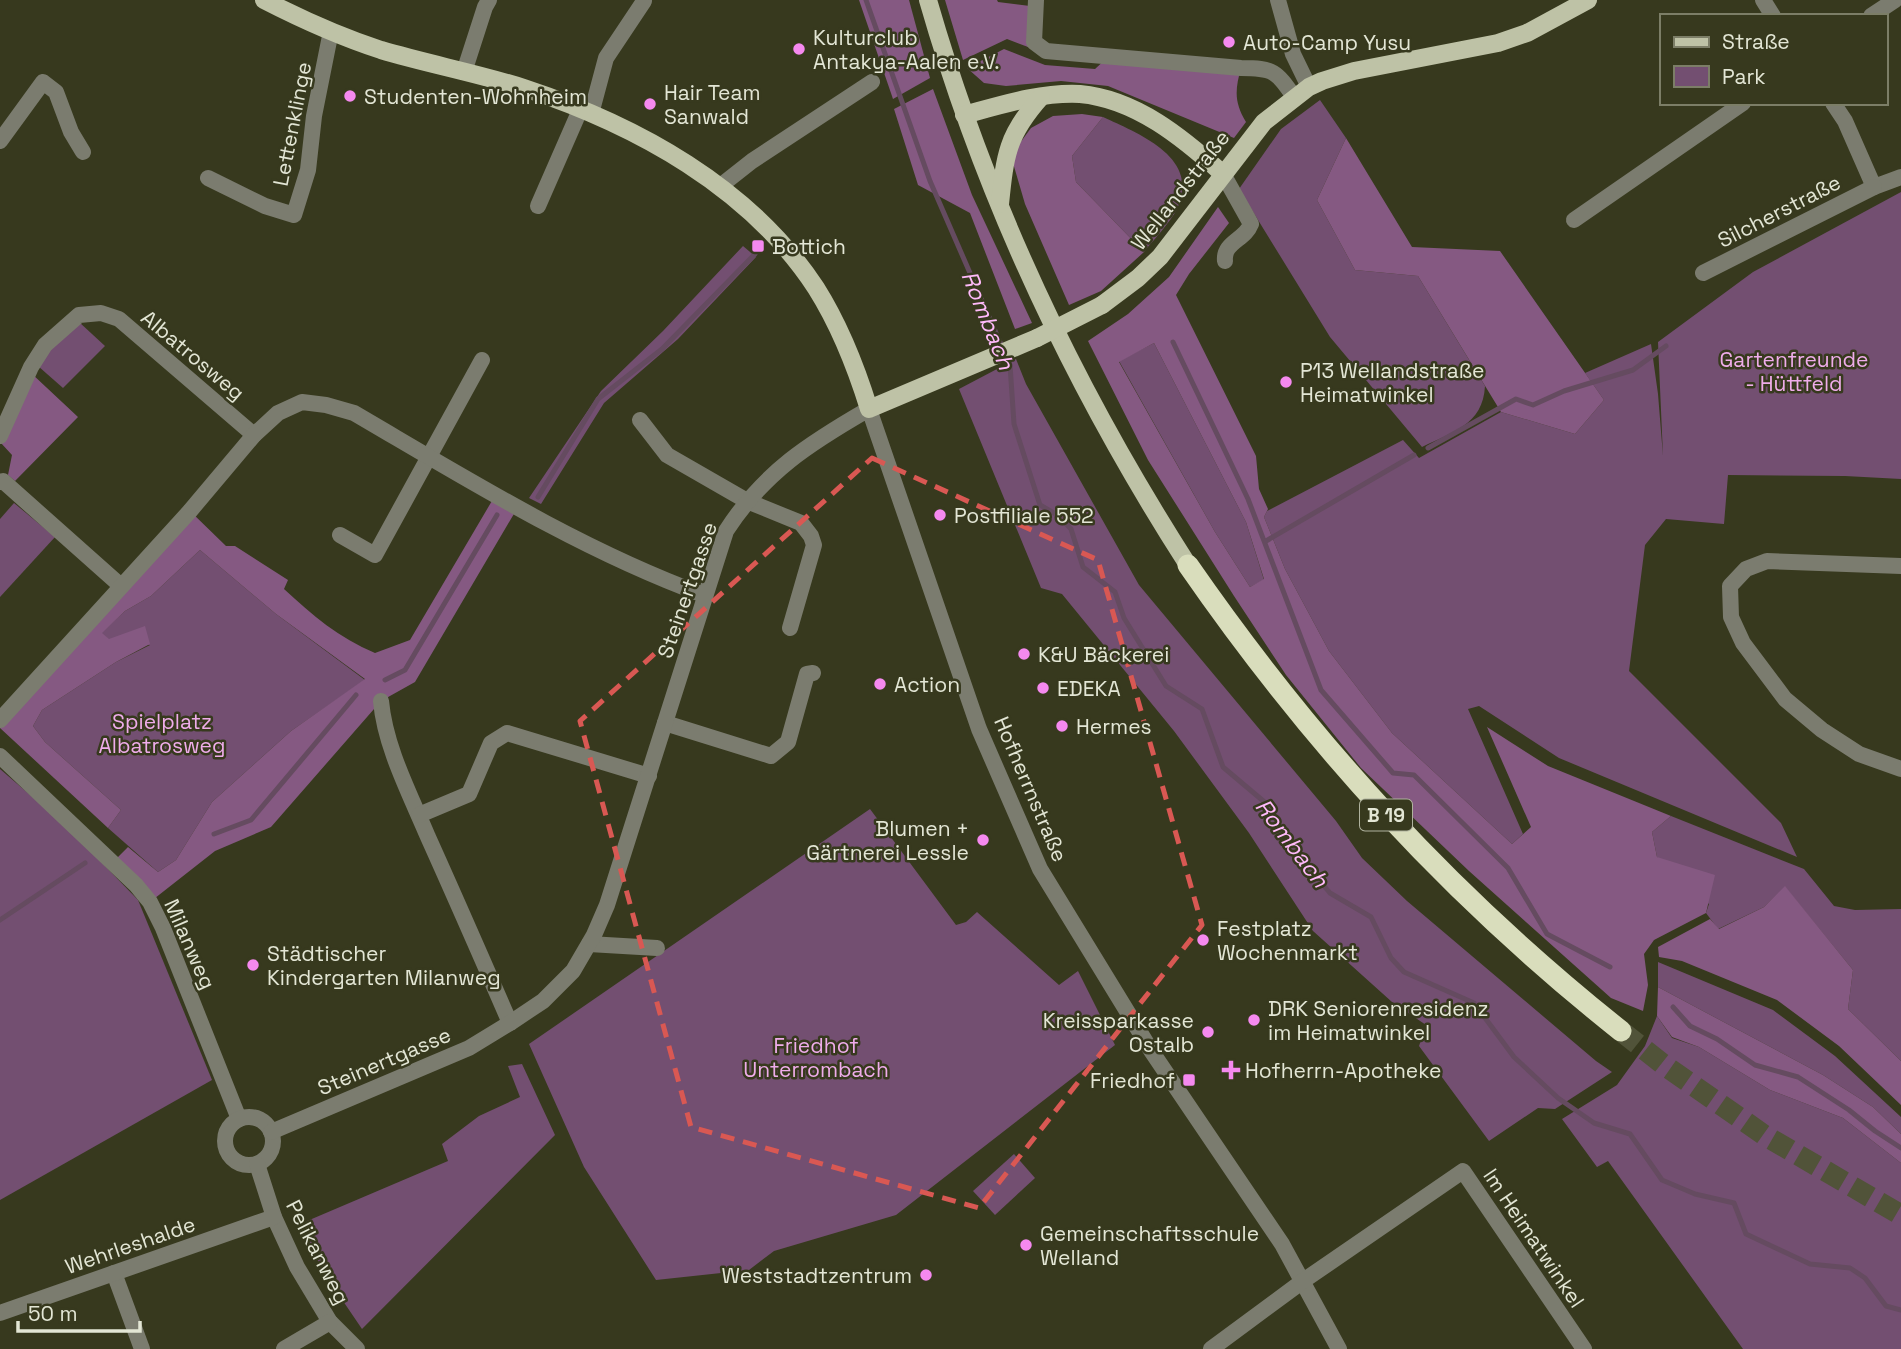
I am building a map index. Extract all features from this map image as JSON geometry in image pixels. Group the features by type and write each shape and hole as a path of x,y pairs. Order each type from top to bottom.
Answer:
{"highway":[{"name":"B 19","path":"1188,565 1296,711 1390,819 1498,928 1621,1031"}],"main road":[{"path":"264,0 378,49 524,88 585,112 646,139 719,187"},
{"name":"B 19","path":"928,0 964,116 1037,295 1087,396 1188,565"},
{"name":"Wellandstraße","path":"869,409 992,357 1102,305 1138,278 1160,257 1264,122 1322,80 1354,71 1498,43 1527,33 1588,0"},
{"path":"964,116 1041,97 1081,94 1119,104 1166,127 1223,174"},
{"path":"999,207 1009,143 1019,123 1041,97"},
{"name":"Hofherrnstraße","path":"719,187 753,215 794,257 816,289 854,363 869,409"}],"street":[{"path":"464,72 489,0"},
{"path":"1035,0 1034,42 1046,51 1265,68 1275,72 1302,93"},
{"path":"1279,0 1302,93"},
{"path":"1874,14 1895,0"},
{"path":"538,206 585,112 606,58 643,1"},
{"name":"Lettenklinge","path":"208,178 265,206 293,215 309,170 316,105 331,31"},
{"path":"1275,72 1295,59"},
{"path":"0,141 43,82 56,92 71,132 83,152"},
{"path":"719,187 752,161 872,82"},
{"path":"1574,220 1740,105"},
{"name":"Silcherstraße","path":"1834,105 1845,121 1874,187"},
{"path":"1223,174 1251,224 1248,232 1224,253 1225,261"},
{"name":"Silcherstraße","path":"1703,274 1874,187 1901,177"},
{"name":"Albatrosweg","path":"0,436 31,367 46,345 79,315 101,313 119,319 254,435"},
{"path":"340,535 375,555 482,360"},
{"path":"0,720 190,511 254,435 278,414 302,402 354,413 518,507 651,576 704,595"},
{"name":"Steinertgasse","path":"271,1132 469,1048 543,1001 573,971 607,905 726,531 747,500 784,463 869,409"},
{"name":"Hofherrnstraße","path":"869,409 979,729 1040,869 1152,1052 1283,1244 1339,1349"},
{"path":"640,420 667,455 747,500 801,523 811,536 814,545 790,628"},
{"path":"0,482 4,481 121,586"},
{"path":"1901,566 1767,561 1745,569 1730,586 1731,617 1743,643 1785,699 1822,730 1859,754 1901,769"},
{"path":"665,723 771,756 788,742 807,674 813,673"},
{"path":"381,701 383,723 419,815 510,1023"},
{"path":"419,815 469,794 491,743 507,733 649,776"},
{"name":"Milanweg","path":"0,756 121,869 150,902 163,928 239,1119"},
{"path":"589,944 657,948"},
{"path":"246,1117 261,1120 271,1132 272,1147 269,1154 257,1164 236,1162 226,1151 225,1136 232,1123 239,1119 246,1117"},
{"name":"Pelikanweg","path":"257,1164 275,1217 297,1267 330,1322 357,1349"},
{"name":"Im Heimatwinkel","path":"1303,1281 1463,1171 1584,1349"},
{"name":"Wehrleshalde","path":"0,1313 275,1217"},
{"path":"114,1273 142,1349"},
{"path":"1211,1349 1303,1281"},
{"path":"284,1348 330,1322"}],"highlighted area":[{"path":"872,458 1098,560 1202,925 979,1208 691,1127 580,721"}],"green space":[{"path":"1320,100 1346,138 1317,200 1355,270 1418,276 1485,386 1479,410 1464,426 1422,447 1330,337 1239,189 1281,129"},
{"path":"1103,117 1161,148 1180,172 1183,187 1179,204 1144,252 1076,182 1072,156"},
{"name":"Gartenfreunde - Hüttfeld","path":"1901,192 1901,479 1728,475 1724,524 1666,519 1645,545 1629,671 1781,823 1797,857 1559,758 1479,706 1468,709 1523,834 1512,844 1392,733 1329,651 1285,569 1264,517 1267,511 1403,440 1419,458 1501,412 1575,434 1604,400 1585,373 1651,344 1663,456 1658,342 1753,272"},
{"path":"743,246 756,257 678,339 604,403 541,504 529,498 601,391 663,331"},
{"path":"79,322 105,346 63,388 38,366 47,351"},
{"path":"1154,343 1246,522 1264,580 1250,587 1215,532 1119,361"},
{"path":"1016,359 1026,384 1139,585 1336,821 1362,858 1407,901 1612,1072 1555,1109 1538,1108 1489,1141 1419,1046 1426,1025 1392,1002 1313,931 1249,833 1174,731 1062,594 1041,588 959,389"},
{"path":"14,503 55,537 0,597 0,519"},
{"name":"Spielplatz Albatrosweg","path":"200,550 276,614 365,680 291,731 212,802 176,860 158,872 108,828 121,810 45,742 33,726 42,710 116,662 150,645 108,639 101,633 125,611 151,596"},
{"path":"0,769 65,825 138,900 212,1080 0,1200"},
{"name":"Friedhof Unterrombach","path":"870,809 956,925 966,922 977,912 1059,985 1078,971 1115,1045 896,1215 774,1251 749,1270 656,1280 584,1167 529,1044"},
{"path":"1671,816 1804,869 1834,906 1855,910 1901,909 1901,1061 1848,1009 1853,970 1785,887 1764,907 1718,929 1706,913 1709,904 1657,857 1652,832"},
{"path":"1658,962 1773,1010 1835,1056 1901,1117 1901,1134 1873,1107 1823,1075 1658,987"},
{"path":"1657,1016 1672,1038 1699,1047 1770,1090 1843,1118 1901,1163 1901,1349 1743,1349 1608,1161 1597,1167 1562,1119 1617,1085 1645,1046"},
{"path":"522,1064 555,1135 362,1329 324,1273 300,1224 448,1161 442,1144 479,1116 520,1097 508,1066"},
{"path":"1014,1154 1035,1178 995,1215 973,1191"}],"shaded area":[{"path":"859,0 909,0 930,78 893,99"},
{"path":"945,0 997,0 1030,6 1028,47 1007,39 963,60"},
{"path":"1004,49 1045,65 1095,69 1108,57 1241,68 1237,96 1246,122 1234,138 1108,86 1061,81 1006,86 984,83 967,68"},
{"path":"933,89 972,195 1032,323 1015,329 970,213 918,185 894,109"},
{"path":"1082,114 1103,117 1072,156 1076,182 1144,252 1101,291 1069,305 1025,204 1013,163 1017,147 1031,128 1053,116"},
{"path":"1346,138 1412,247 1500,251 1604,400 1575,434 1501,412 1418,276 1355,270 1317,200"},
{"path":"1218,207 1229,223 1176,295 1256,456 1259,489 1268,509 1264,517 1285,569 1329,651 1392,733 1512,844 1531,827 1487,727 1548,766 1671,816 1652,832 1657,857 1715,875 1706,913 1654,940 1644,954 1648,985 1643,1011 1611,998 1469,871 1361,768 1286,675 1234,596 1148,460 1088,341 1128,314 1169,277","holes":["1154,343 1246,522 1264,579 1250,587 1215,532 1119,362"]},
{"path":"31,373 78,417 15,481 8,475 12,455 1,443"},
{"path":"496,494 518,507 415,682 381,701 271,827 215,851 150,902 113,862 128,847 158,872 176,860 212,802 291,731 365,679 276,614 200,550 151,596 125,611 102,633 109,639 145,626 150,644 116,662 42,710 33,726 45,742 121,810 108,828 0,728 190,511 226,546 235,546 288,580 284,589 326,625 375,653 410,640"},
{"path":"1785,886 1853,970 1848,1009 1901,1061 1901,1105 1839,1046 1777,1000 1682,961 1659,957 1658,947 1710,919 1719,929 1764,907"},
{"path":"1658,987 1823,1075 1873,1107 1901,1134 1901,1163 1843,1118 1770,1090 1699,1047 1672,1037 1657,1016"}],"waterway":[{"name":"Rombach","path":"866,0 930,181 1010,365 1014,424 1040,505 1059,516 1071,529 1083,567 1115,592 1124,618 1166,686 1202,709 1223,767 1268,805 1290,846 1330,893 1371,917 1391,958 1404,972 1474,1003 1514,1057 1558,1098 1594,1123 1630,1134 1662,1180 1695,1194 1734,1203 1746,1234 1810,1264 1850,1268 1865,1278 1886,1306 1901,1310"},
{"path":"538,497 598,399 662,349 755,254"},
{"path":"1173,342 1248,499 1321,690 1393,773 1414,775 1508,868 1547,934 1610,967"},
{"path":"1428,448 1516,399 1533,405 1564,391 1633,370 1666,346"},
{"path":"1266,541 1414,455"},
{"path":"385,680 405,670 497,515"},
{"path":"214,834 251,820 356,695"},
{"path":"0,920 85,863"},
{"path":"1673,1007 1690,1026 1717,1039 1755,1065 1798,1077 1901,1148"}],"tunnel":[{"path":"1621,1031 1664,1065 1764,1135 1901,1215"}],"place":[{"name":"Auto-Camp Yusu","path":"1229,42"},
{"name":"Kulturclub Antakya-Aalen e.V.","path":"799,49"},
{"name":"Studenten-Wohnheim","path":"350,96"},
{"name":"Hair Team Sanwald","path":"650,104"},
{"name":"Bottich","path":"758,246"},
{"name":"P13 Wellandstraße Heimatwinkel","path":"1286,382"},
{"name":"Postfiliale 552","path":"940,515"},
{"name":"K&U Bäckerei","path":"1024,654"},
{"name":"Action","path":"880,684"},
{"name":"EDEKA","path":"1043,688"},
{"name":"Hermes","path":"1062,726"},
{"name":"Blumen + Gärtnerei Lessle","path":"983,840"},
{"name":"Festplatz Wochenmarkt","path":"1203,940"},
{"name":"Städtischer Kindergarten Milanweg","path":"253,965"},
{"name":"DRK Seniorenresidenz im Heimatwinkel","path":"1254,1020"},
{"name":"Kreissparkasse Ostalb","path":"1208,1032"},
{"name":"Hofherrn-Apotheke","path":"1231,1070"},
{"name":"Friedhof","path":"1189,1080"},
{"name":"Gemeinschaftsschule Welland","path":"1026,1245"},
{"name":"Weststadtzentrum","path":"926,1275"}]}
